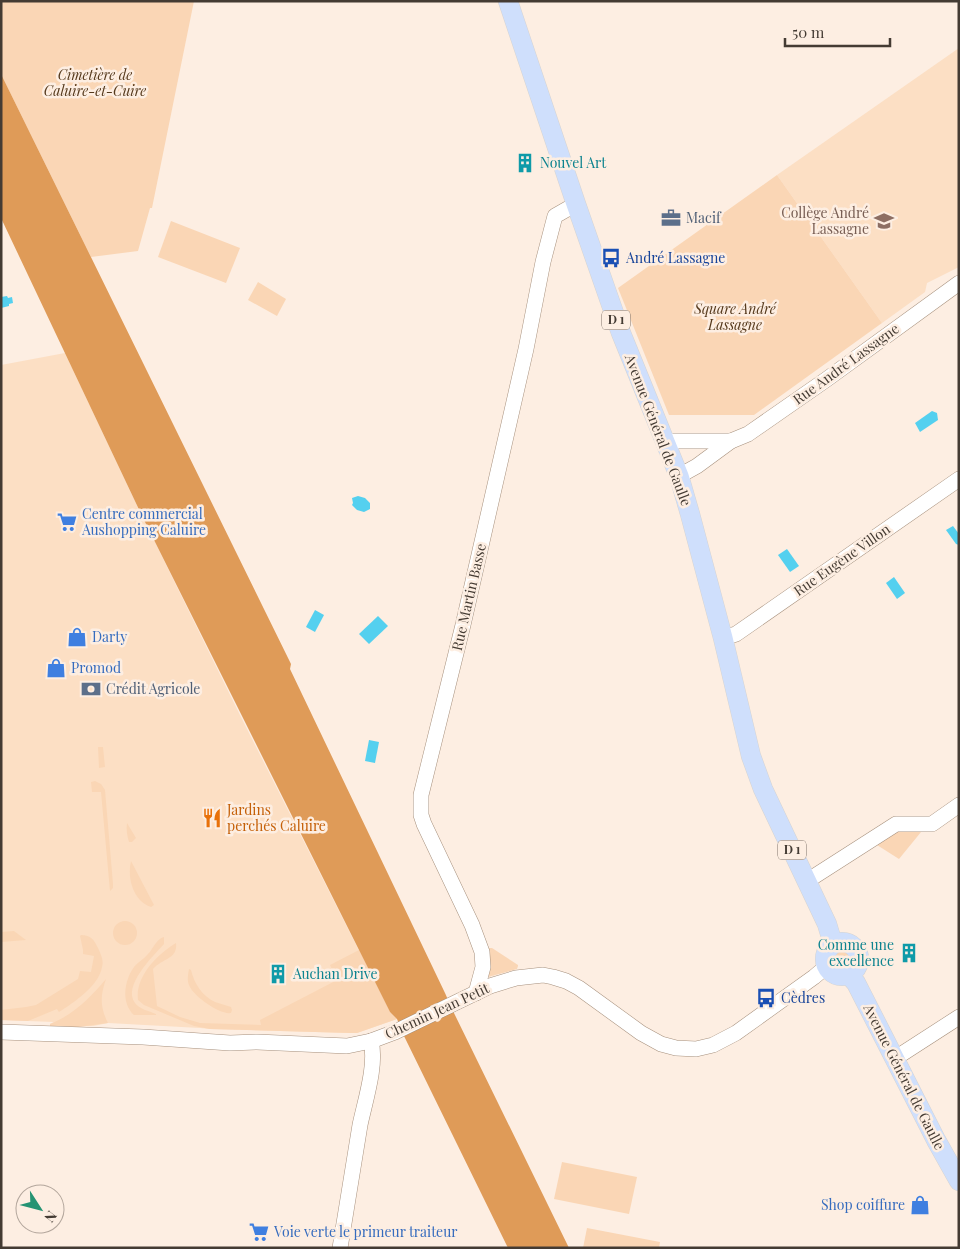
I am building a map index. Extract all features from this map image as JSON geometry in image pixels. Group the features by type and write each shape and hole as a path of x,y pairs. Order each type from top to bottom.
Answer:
{"main road":[{"name":"Avenue Général de Gaulle","path":"508,1 621,333 679,476 723,638 751,756 763,789 827,924 833,944"},
{"path":"844,942 854,946 859,956 853,972 837,975 827,966 826,953 833,944 844,942"},
{"name":"Avenue Général de Gaulle","path":"848,974 856,983 959,1181"}],"street":[{"name":"Rue Martin Basse","path":"476,993 483,967 482,952 472,925 424,824 421,815 422,795 517,391 545,253 555,216 576,204"},
{"name":"Rue André Lassagne","path":"679,476 697,466 730,441 748,434 764,423 959,283"},
{"name":"Rue André Lassagne","path":"665,441 730,441"},
{"name":"Rue Eugène Villon","path":"723,638 736,634 959,479"},
{"path":"807,881 896,824 932,824 959,805"},
{"name":"Chemin Jean Petit","path":"1,1032 143,1037 230,1043 257,1042 346,1046 371,1041 395,1032 490,986 516,978 543,976 566,981 579,988 660,1044 676,1048 696,1049 713,1045 736,1033 827,966"},
{"path":"894,1058 959,1017"},
{"path":"340,1248 372,1066 373,1050 371,1041"}],"shaded area":[{"name":"Collège André Lassagne","path":"959,48 959,267 927,283 925,292 882,323 777,175"},
{"path":"1,74 291,664 290,669 453,1011 569,1248 508,1248 397,1019 390,1012 143,518 1,218"},
{"path":"65,353 143,518 240,715 390,1012 397,1019 357,1033 210,1029 108,1023 93,1026 64,1027 50,1026 54,1022 1,1020 1,365"}],"green space":[{"name":"Cimetière de Caluire-et-Cuire","path":"1,1 194,1 152,208 150,208 138,251 91,257 1,74"},
{"name":"Square André Lassagne","path":"777,175 882,323 754,415 669,415 618,288"},
{"path":"171,221 240,248 226,283 158,257"},
{"path":"258,282 286,299 277,316 248,300"},
{"path":"98,747 103,747 105,767 99,768"},
{"path":"95,781 101,784 105,790 113,884 113,888 110,891 101,792 92,792 91,782"},
{"path":"127,823 136,838 132,842 128,840"},
{"path":"896,831 921,832 899,859 877,845"},
{"path":"131,861 154,905 151,907 140,900 133,888 130,875"},
{"path":"125,921 130,922 136,928 136,938 130,944 125,945 120,944 114,938 113,933 114,928 120,922"},
{"path":"14,931 26,940 1,942 1,932"},
{"path":"81,935 94,940 103,964 100,974 91,987 59,1012 57,1009 28,1021 1,1020 1,1010 36,1005 78,979 80,971 91,972 94,956 83,954"},
{"path":"164,937 164,944 140,972 132,988 132,996 135,1003 156,1015 134,1015 127,1004 125,992 128,979 134,967"},
{"path":"176,943 175,952 153,969 157,1006 180,1017 200,1023 261,1025 260,1020 337,980 330,965 359,950 390,1012 397,1019 357,1033 210,1029 194,1026 144,1005 138,1000 138,991 144,974 162,953"},
{"path":"492,948 518,965 517,969 488,977 487,949"},
{"path":"843,951 851,959 843,967 835,959"},
{"path":"189,969 202,993 215,1002 231,1007 231,1013 214,1008 196,994 188,983"},
{"path":"106,979 102,1001 103,1012 108,1023 78,1027 50,1026 50,1024 66,1016 81,1005"},
{"path":"562,1162 637,1177 629,1214 554,1199"},
{"path":"587,1228 660,1242 659,1248 583,1248"}],"water":[{"path":"7,296 8,298 12,297 13,303 1,308 1,297"},
{"path":"932,411 937,413 938,420 920,432 915,423"},
{"path":"358,496 365,498 370,503 370,509 364,512 357,510 352,505 352,498"},
{"path":"953,526 959,534 959,545 956,544 946,530"},
{"path":"787,549 799,566 790,572 778,555"},
{"path":"894,577 905,593 897,599 886,583"},
{"path":"315,610 324,615 315,632 306,627"},
{"path":"378,616 388,626 369,644 359,634"},
{"path":"369,740 379,742 375,763 365,761"}],"place":[{"name":"Nouvel Art","path":"525,163"},
{"name":"Macif","path":"671,218"},
{"name":"Collège André Lassagne","path":"884,221"},
{"name":"André Lassagne","path":"611,258"},
{"name":"Centre commercial Aushopping Caluire","path":"67,522"},
{"name":"Darty","path":"77,637"},
{"name":"Promod","path":"56,668"},
{"name":"Crédit Agricole","path":"91,689"},
{"name":"Jardins perchés Caluire","path":"212,818"},
{"name":"Comme une excellence","path":"909,953"},
{"name":"Auchan Drive","path":"278,974"},
{"name":"Cèdres","path":"766,998"},
{"name":"Shop coiffure","path":"920,1205"},
{"name":"Voie verte le primeur traiteur","path":"259,1232"}]}
